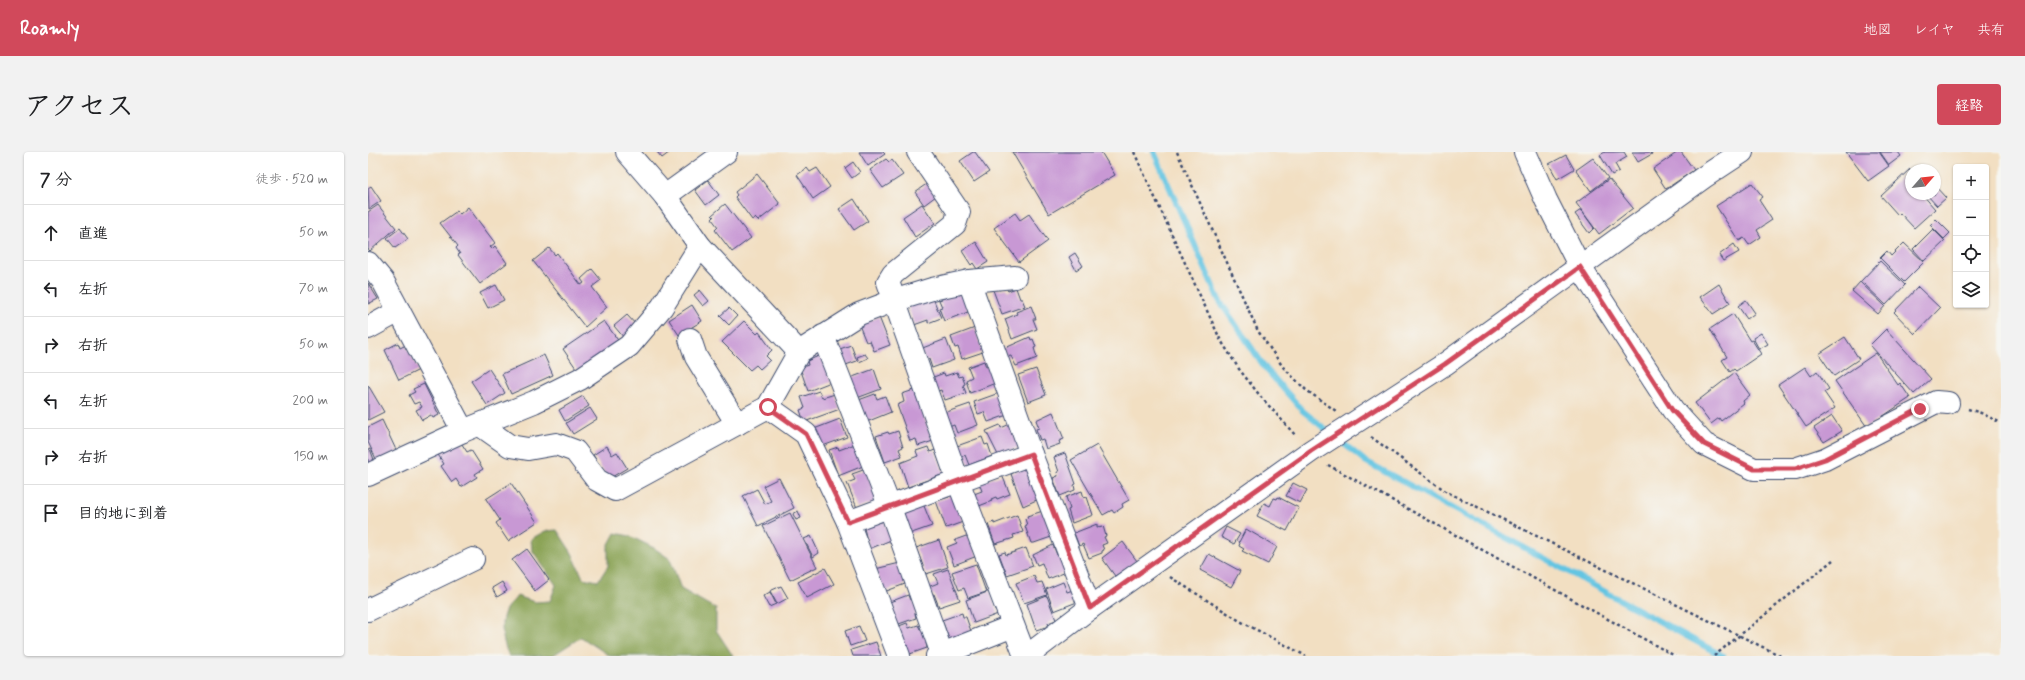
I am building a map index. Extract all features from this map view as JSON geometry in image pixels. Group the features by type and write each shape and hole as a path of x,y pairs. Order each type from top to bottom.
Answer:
{"street":[{"path":"627,152 665,196 700,246 800,352"},
{"path":"665,196 726,152"},
{"path":"918,152 960,212 955,224 893,274 888,282 893,301 958,481 1013,626 1026,656 1090,608 1352,423 1445,364 1704,177 1742,152"},
{"path":"1525,152 1546,200 1580,267 1672,410 1704,444 1754,469 1795,469 1825,459 1925,406 1936,402 1948,403"},
{"path":"368,475 471,428 534,402 580,379 629,346 662,307 700,246"},
{"path":"368,263 383,281 399,311 471,428 510,446 528,449 556,444 575,451 597,480 615,490 768,407 800,352 859,314 893,301 932,289 969,281 1015,277"},
{"path":"969,281 1031,454 1090,608"},
{"path":"368,328 399,311"},
{"path":"823,336 889,506 940,655 1013,626"},
{"path":"690,339 696,357 738,424"},
{"path":"768,407 806,434 848,522 900,656"},
{"path":"848,522 1031,454"},
{"path":"368,610 473,559"}],"path":[{"path":"1177,152 1258,331 1283,367 1306,390 1447,492 1781,656"},
{"path":"1948,403 1981,412 2001,423"},
{"path":"1714,656 1833,560"},
{"path":"1151,565 1240,620 1306,656"}],"green space":[{"path":"557,530 572,553 583,578 598,581 608,566 608,546 615,533 630,536 654,548 670,559 681,589 716,609 716,630 733,656 610,656 581,637 552,656 509,656 505,646 502,628 503,616 506,609 517,596 535,602 550,601 556,585 532,550 531,539 545,531"}],"building":[{"path":"657,152 670,152 662,158"},
{"path":"859,152 883,152 885,154 868,166"},
{"path":"975,152 989,172 974,182 960,161"},
{"path":"1012,152 1101,152 1115,175 1049,214"},
{"path":"1605,152 1624,152 1627,157 1615,164 1619,171 1612,175 1600,155"},
{"path":"1632,152 1651,152 1652,154 1638,162"},
{"path":"1678,152 1681,152 1694,170 1666,189 1653,169"},
{"path":"1846,152 1879,152 1889,166 1868,181"},
{"path":"1880,152 1898,152 1901,156 1889,165"},
{"path":"1566,155 1574,169 1557,179 1549,164"},
{"path":"1593,158 1608,178 1591,191 1576,170"},
{"path":"886,159 889,162 892,160 903,175 883,188 870,170"},
{"path":"853,162 860,172 852,178 845,168"},
{"path":"807,168 810,172 817,168 830,187 813,199 797,175"},
{"path":"757,174 780,204 758,221 755,218 752,220 735,197 737,195 735,192"},
{"path":"1905,174 1905,200 1927,200 1935,209 1914,228 1900,213 1898,215 1881,196"},
{"path":"1609,179 1633,208 1599,234 1576,203"},
{"path":"708,180 719,195 706,205 695,190"},
{"path":"928,183 936,196 924,205 915,192"},
{"path":"1752,183 1763,197 1759,200 1772,220 1757,230 1761,237 1749,245 1744,238 1739,241 1716,206"},
{"path":"371,186 381,201 369,209 368,188"},
{"path":"1941,193 1946,198 1937,206 1932,200 1941,200"},
{"path":"854,199 868,221 854,230 839,209"},
{"path":"725,204 751,238 732,252 715,230 718,227 712,219 714,217 712,215"},
{"path":"922,204 935,223 915,237 903,217"},
{"path":"378,205 396,228 370,251 368,249 368,212"},
{"path":"468,207 495,243 490,247 492,249 495,246 507,263 480,284 458,255 460,254 456,248 458,246 440,223 457,211 460,214"},
{"path":"1581,210 1594,228 1589,233 1575,214"},
{"path":"1015,213 1020,220 1029,214 1048,241 1019,262 994,228"},
{"path":"1936,219 1950,233 1944,239 1930,225"},
{"path":"400,228 408,239 395,248 387,238"},
{"path":"1933,229 1945,241 1924,261 1913,249"},
{"path":"976,242 988,262 977,269 973,263 971,265 962,251"},
{"path":"1904,243 1924,262 1904,282 1880,258 1887,251 1891,256"},
{"path":"1734,244 1739,252 1723,261 1719,255"},
{"path":"549,248 555,255 557,253 581,285 584,283 581,279 592,269 601,280 592,287 607,307 585,327 533,261"},
{"path":"1075,253 1083,266 1076,270 1069,257"},
{"path":"1880,261 1905,285 1886,305 1861,281"},
{"path":"1860,282 1885,306 1878,314 1852,291"},
{"path":"368,283 378,299 368,304"},
{"path":"1719,284 1730,303 1713,314 1700,297"},
{"path":"496,285 504,300 488,308 480,293"},
{"path":"1918,287 1940,308 1915,334 1894,312"},
{"path":"999,288 999,290 1006,288 1008,291 1016,288 1020,299 1022,299 1025,306 1002,314 993,290"},
{"path":"700,290 709,301 703,306 694,295"},
{"path":"958,293 959,295 963,293 968,312 944,321 939,308 942,307 939,300"},
{"path":"933,298 941,318 928,323 928,320 914,325 907,303"},
{"path":"1746,300 1755,313 1747,319 1738,306"},
{"path":"692,305 702,321 679,335 669,320"},
{"path":"1031,306 1036,319 1033,319 1037,329 1012,339 1005,319 1017,314 1016,312"},
{"path":"729,308 737,316 729,325 720,316"},
{"path":"1733,314 1750,341 1752,340 1761,354 1736,371 1734,369 1730,372 1722,360 1727,357 1710,329"},
{"path":"627,315 638,327 625,339 614,326"},
{"path":"879,317 890,345 874,351 870,341 866,342 859,325"},
{"path":"604,321 620,343 578,371 563,349"},
{"path":"744,321 757,334 759,332 772,350 766,356 770,360 760,369 756,365 750,370 722,342"},
{"path":"975,328 983,352 962,359 958,347 955,348 951,337"},
{"path":"1886,329 1931,379 1914,394 1870,345"},
{"path":"1761,333 1768,344 1759,349 1753,338"},
{"path":"1030,337 1031,340 1033,339 1036,347 1034,348 1037,358 1016,366 1011,356 1006,357 1003,349"},
{"path":"1845,337 1859,359 1834,376 1819,354"},
{"path":"946,339 954,360 932,368 929,359 925,361 920,349"},
{"path":"398,343 400,348 406,345 419,370 399,380 385,350"},
{"path":"851,345 857,361 843,366 837,350"},
{"path":"1876,353 1898,385 1900,383 1910,398 1867,427 1835,381"},
{"path":"865,354 868,358 859,362 857,357"},
{"path":"544,355 553,375 511,394 502,374"},
{"path":"821,355 831,382 808,391 800,368 808,365 807,361"},
{"path":"984,361 986,367 991,365 998,382 970,393 966,380 972,377 968,367"},
{"path":"1805,367 1811,376 1817,371 1829,389 1824,392 1835,408 1806,427 1778,385"},
{"path":"489,369 505,393 487,405 471,381"},
{"path":"874,369 881,389 857,398 850,378"},
{"path":"1036,369 1046,395 1028,402 1018,375"},
{"path":"957,372 959,377 962,376 966,393 945,400 941,390 936,392 931,378 944,373 945,376"},
{"path":"1734,373 1750,395 1743,401 1744,403 1721,421 1719,418 1711,424 1695,403"},
{"path":"424,384 439,415 433,418 431,415 422,420 416,410 422,407 419,402 414,404 409,395 415,392 413,389"},
{"path":"368,385 384,412 368,420"},
{"path":"914,390 933,441 918,446 916,439 910,441 897,405 904,402 902,394"},
{"path":"819,391 822,398 835,394 840,409 804,422 800,410 805,408 801,397"},
{"path":"999,393 1007,415 988,422 984,412 978,414 974,402"},
{"path":"875,394 877,399 885,396 891,412 864,423 856,401"},
{"path":"583,396 589,406 565,421 559,410"},
{"path":"970,404 978,425 957,433 954,425 949,427 944,413"},
{"path":"590,408 597,419 573,434 566,423"},
{"path":"1053,412 1064,439 1059,441 1060,444 1046,449 1043,439 1040,440 1036,429 1039,428 1036,420"},
{"path":"1832,416 1842,431 1824,442 1814,428"},
{"path":"840,419 847,437 820,447 814,429"},
{"path":"382,420 397,452 377,461 368,442 368,427"},
{"path":"1010,424 1019,447 998,455 986,431 1000,425 1001,428"},
{"path":"898,431 903,447 899,449 902,456 885,462 876,436 888,432 889,434"},
{"path":"982,437 985,445 988,444 992,456 969,465 965,455 961,457 957,446"},
{"path":"460,441 467,452 471,450 483,469 475,474 477,477 461,487 456,479 452,482 441,466 444,464 437,453"},
{"path":"855,444 863,466 838,476 829,450 838,447 839,450"},
{"path":"1097,445 1129,500 1122,504 1123,507 1114,513 1112,510 1103,515 1071,460"},
{"path":"607,446 612,455 617,452 627,468 610,478 606,475 593,455"},
{"path":"928,447 930,452 935,450 944,474 908,487 900,463 918,456 916,451"},
{"path":"370,449 376,465 368,468 368,450"},
{"path":"1065,453 1076,484 1074,485 1075,490 1060,496 1053,478 1058,476 1057,472 1059,472 1054,457"},
{"path":"1030,467 1041,498 1023,506 1011,474 1023,468 1023,470"},
{"path":"866,469 877,501 857,508 847,483 855,480 852,474"},
{"path":"1002,475 1010,494 997,499 996,497 991,499 992,501 979,506 974,494 982,491 979,483"},
{"path":"779,478 794,508 758,526 743,496 757,489 765,504 771,501 763,486"},
{"path":"511,483 537,522 508,541 496,523 500,520 486,499"},
{"path":"1293,483 1307,490 1300,503 1286,496"},
{"path":"1082,491 1084,498 1087,497 1093,515 1072,523 1066,497"},
{"path":"953,492 963,522 946,528 936,501 949,497 948,494"},
{"path":"1278,497 1299,508 1287,531 1257,516 1264,503 1270,506 1274,498 1277,499"},
{"path":"922,501 932,526 909,534 900,511"},
{"path":"798,511 801,518 796,520 793,514"},
{"path":"1043,511 1054,536 1031,543 1025,526 1027,525 1025,519 1028,518 1027,516"},
{"path":"790,513 817,567 790,580 763,526"},
{"path":"1017,515 1023,532 1013,535 1014,538 995,544 988,524 994,522 994,524"},
{"path":"877,519 878,523 884,521 891,540 869,549 863,524"},
{"path":"1097,524 1097,527 1103,526 1106,536 1104,537 1107,543 1102,545 1104,550 1102,553 1089,558 1083,544 1079,546 1074,533"},
{"path":"1226,527 1240,534 1234,544 1221,537"},
{"path":"1246,529 1277,547 1268,564 1242,551 1244,549 1239,546 1239,542"},
{"path":"969,535 977,556 954,565 947,547 957,543 955,540"},
{"path":"811,536 819,553 813,557 804,539"},
{"path":"939,540 948,567 926,574 916,548"},
{"path":"1123,542 1137,561 1115,576 1102,558"},
{"path":"1053,545 1057,555 1062,553 1069,571 1048,579 1042,563 1037,565 1033,555"},
{"path":"1026,548 1033,566 1007,575 999,554 1005,552 1006,555"},
{"path":"527,549 549,580 535,591 512,560"},
{"path":"1209,554 1240,571 1231,587 1200,570"},
{"path":"900,563 905,584 884,592 875,569"},
{"path":"976,564 986,592 968,598 964,588 959,590 952,572"},
{"path":"825,568 834,584 807,598 798,582"},
{"path":"948,569 960,600 939,607 934,594 931,595 928,587 938,583 934,574"},
{"path":"1034,576 1037,583 1042,582 1047,595 1024,603 1016,583"},
{"path":"502,582 507,591 497,597 492,588"},
{"path":"1063,582 1067,592 1073,590 1077,602 1054,611 1046,589"},
{"path":"781,586 788,598 777,604 770,591"},
{"path":"990,591 998,614 974,623 966,600"},
{"path":"770,592 776,604 769,607 763,596"},
{"path":"908,595 910,600 913,599 917,612 915,613 916,618 893,626 887,603"},
{"path":"1047,596 1056,620 1048,623 1049,626 1036,630 1027,604"},
{"path":"962,613 963,617 966,617 972,634 950,642 942,620"},
{"path":"907,623 909,628 918,625 920,629 923,629 928,643 926,643 927,648 907,655 894,628"},
{"path":"859,626 865,641 850,646 845,631"},
{"path":"876,642 881,656 853,656 851,650"}],"waterway":[{"path":"1154,152 1219,300 1266,369 1303,411 1330,433"},
{"path":"1338,439 1365,461 1723,656"}],"route":[{"path":"768,407 806,434 848,522 1031,454 1090,608 1236,506 1311,451 1445,364 1580,267 1672,410 1704,444 1754,469 1795,469 1825,459 1920,409"}]}
